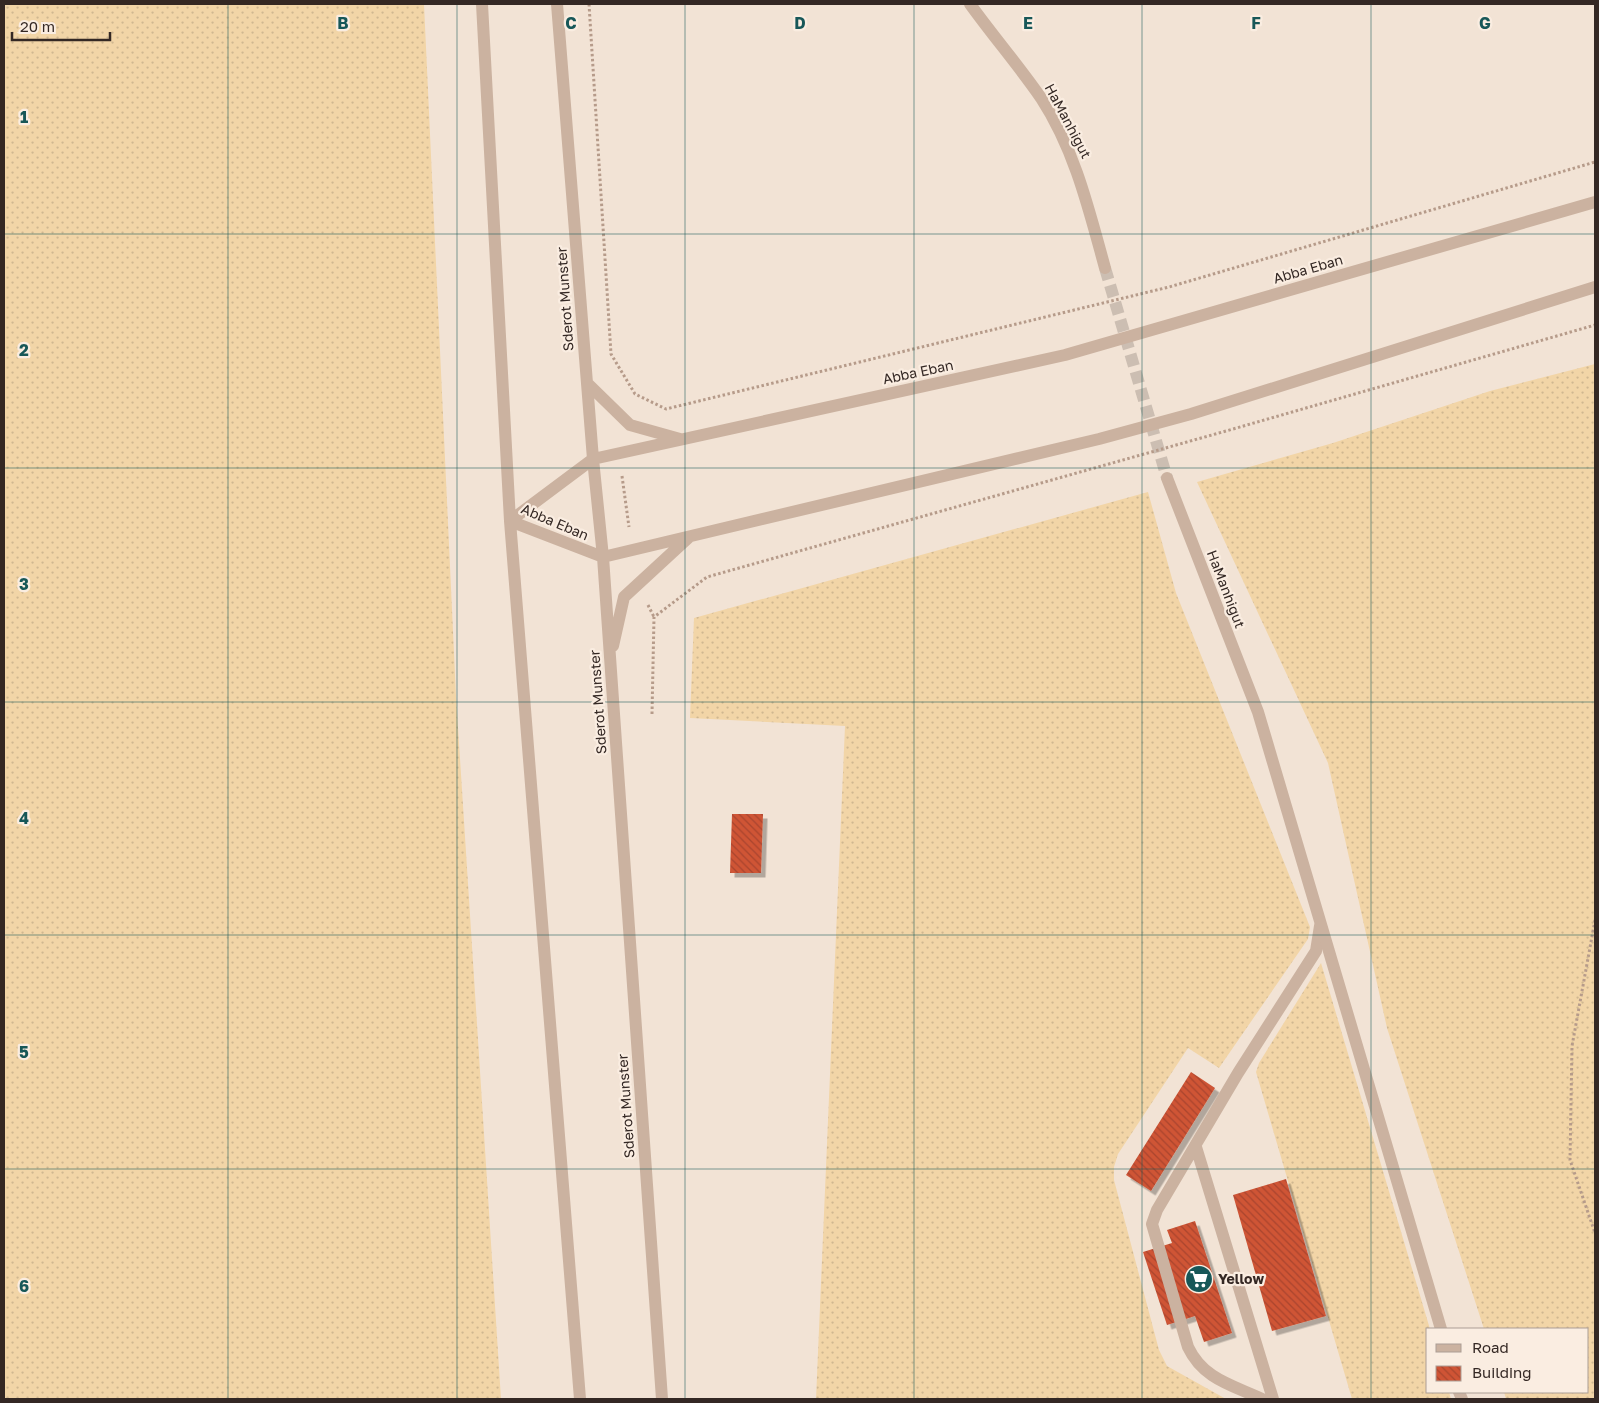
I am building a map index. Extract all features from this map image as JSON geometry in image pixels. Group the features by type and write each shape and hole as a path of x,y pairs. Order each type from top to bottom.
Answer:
{"street":[{"path":"482,4 510,521 580,1399"},
{"name":"Sderot Munster","path":"557,4 593,459 603,557 662,1399"},
{"name":"HaManhigut","path":"970,4 1042,99 1062,136 1080,175 1105,268"},
{"name":"Abba Eban","path":"510,521 593,459 1065,355 1595,202"},
{"path":"603,557 1118,434 1210,408 1595,286"},
{"path":"587,383 630,425 683,440"},
{"name":"HaManhigut","path":"1166,478 1258,712 1441,1328"},
{"name":"Abba Eban","path":"510,521 603,557"},
{"path":"610,658 624,597 688,538"},
{"path":"1262,1399 1207,1374 1195,1361 1188,1347 1152,1224 1157,1210 1196,1147 1238,1073 1316,951 1320,926"},
{"path":"1196,1147 1273,1399"}],"path":[{"path":"589,4 611,354 635,394 666,408 1042,319 1168,287 1595,162"},
{"path":"654,617 707,576 1226,431 1595,325"},
{"path":"623,419 635,394"},
{"path":"619,453 632,551"},
{"path":"637,585 654,617 652,714"},
{"path":"1595,920 1572,1046 1570,1160 1595,1232"}],"sand":[{"path":"4,4 424,4 456,696 501,1399 4,1399"},
{"path":"1595,364 1595,1399 1506,1399 1504,1393 1589,1393 1589,1328 1484,1328 1387,1028 1328,763 1197,482 1333,443 1490,391"},
{"path":"1148,492 1176,593 1310,927 1308,939 1219,1068 1188,1048 1118,1154 1114,1167 1114,1180 1159,1350 1167,1366 1226,1399 816,1399 845,726 690,718 694,618"},
{"path":"1321,963 1430,1328 1426,1328 1426,1393 1449,1393 1451,1399 1352,1399 1256,1072 1259,1063"}],"building":[{"path":"732,814 763,814 761,873 730,873"},
{"path":"1191,1072 1215,1088 1151,1191 1126,1175"},
{"path":"1286,1179 1326,1316 1272,1331 1233,1195"},
{"name":"Yellow","path":"1195,1221 1232,1333 1204,1342 1195,1316 1167,1325 1143,1252 1172,1243 1167,1230"}],"tunnel":[{"path":"1105,268 1167,478"}],"place":[{"name":"Yellow","path":"1199,1279"}]}
